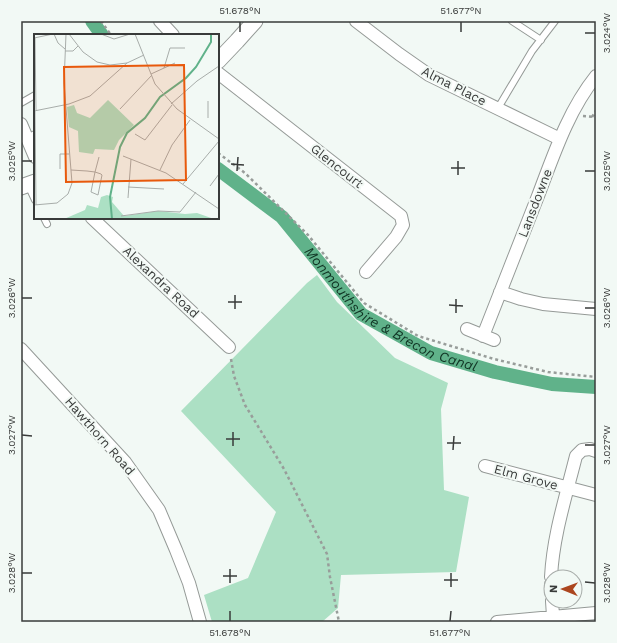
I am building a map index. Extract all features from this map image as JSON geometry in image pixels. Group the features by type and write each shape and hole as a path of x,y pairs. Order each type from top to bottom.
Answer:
{"street":[{"path":"160,21 171,34"},
{"path":"219,60 255,21"},
{"name":"Alma Place","path":"356,21 429,75 560,139"},
{"name":"Glencourt","path":"219,74 401,216 403,225 396,237 366,272"},
{"name":"Lansdowne","path":"467,329 488,338 500,292 560,139 575,106 586,88 596,76"},
{"path":"21,124 31,136 34,152"},
{"name":"Alexandra Road","path":"93,219 229,347"},
{"path":"500,292 543,304 596,309"},
{"name":"Hawthorn Road","path":"21,349 125,462 159,510 189,583 200,622"},
{"name":"Elm Grove","path":"551,569 557,530 576,456 582,450 590,449 596,451"},
{"name":"Elm Grove","path":"485,466 596,495"},
{"path":"553,609 553,616"},
{"path":"497,622 596,613"}],"lane":[{"path":"512,21 540,40"},
{"path":"498,108 532,51 555,21"},
{"path":"21,103 34,96"},
{"path":"28,185 34,198"},
{"path":"44,219 47,224"}],"path":[{"path":"100,21 110,34"},
{"path":"592,117 596,111"},
{"path":"219,154 245,174 308,235 364,303 418,336 494,359 548,372 596,377"},
{"path":"229,347 234,376 246,405 284,469 327,554 339,622"}],"green space":[{"path":"317,275 337,302 395,358 448,383 441,409 444,490 469,497 456,572 341,575 338,608 322,622 212,622 204,595 248,578 276,512 181,411 307,283"}],"waterway":[{"name":"Monmouthshire & Brecon Canal","path":"92,21 101,34"},
{"name":"Monmouthshire & Brecon Canal","path":"219,170 282,217 361,314 431,353 495,372 552,384 596,387"}]}
